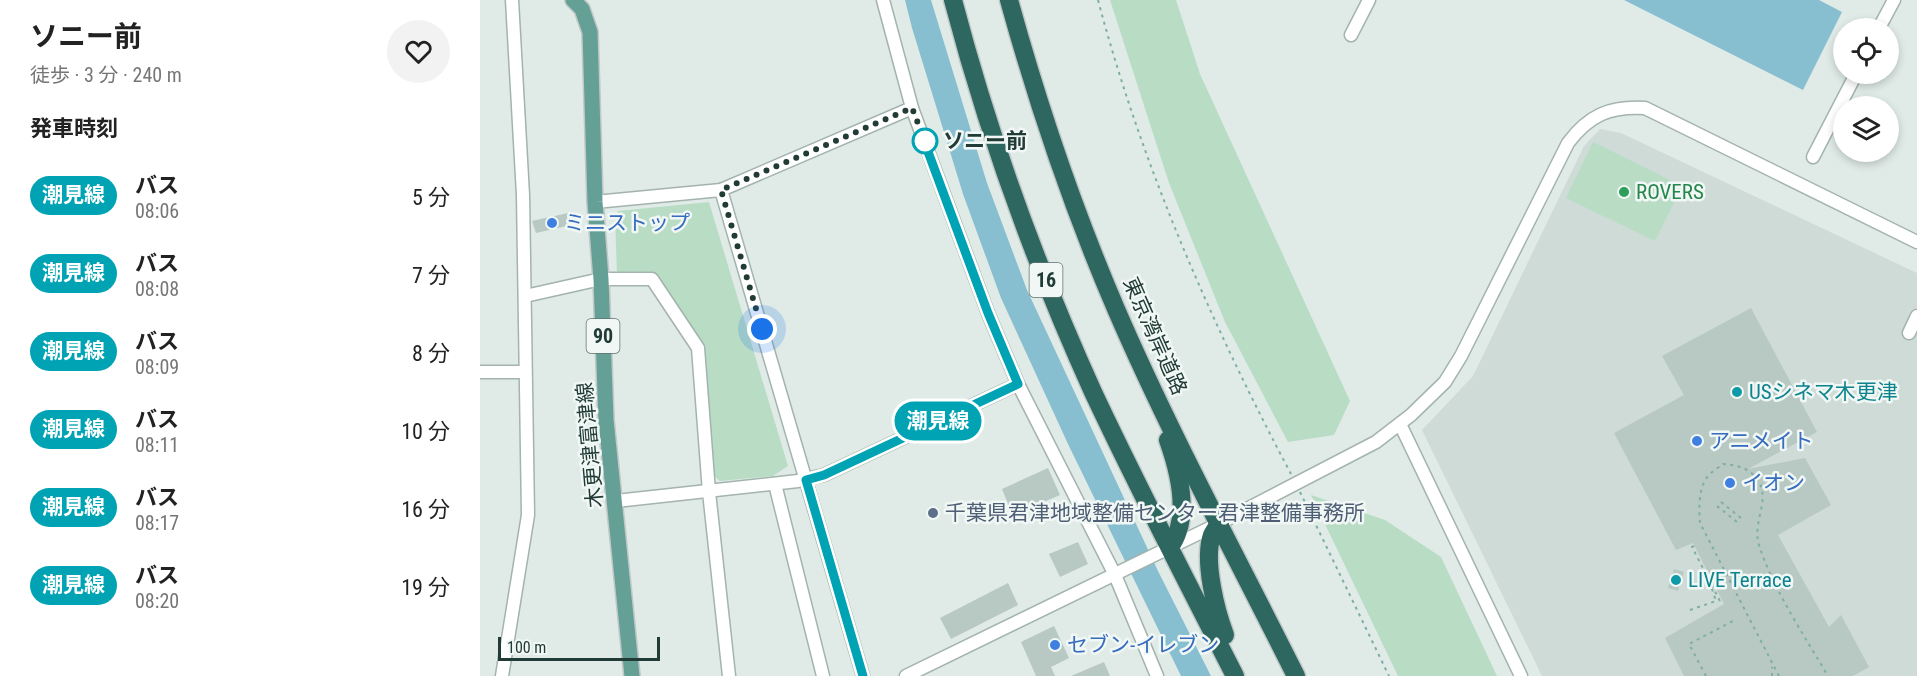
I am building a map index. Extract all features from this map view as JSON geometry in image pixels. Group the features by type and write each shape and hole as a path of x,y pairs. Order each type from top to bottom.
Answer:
{"highway":[{"name":"16","path":"953,0 996,144 1037,258 1094,393 1235,676"},
{"name":"東京湾岸道路","path":"1009,0 1044,118 1083,226 1132,345 1296,676"},
{"path":"1132,345 1176,467 1180,520 1177,538 1170,547"},
{"path":"1220,523 1212,535 1210,548 1214,597 1222,626 1241,676"}],"main road":[{"name":"木更津富津線","path":"573,0 582,9 590,32 595,202 601,279 606,420 632,676"}],"street":[{"path":"502,676 528,515 522,166 512,0"},
{"path":"883,0 912,108 988,313 1018,384 1115,575 1157,676"},
{"path":"1352,34 1369,0"},
{"path":"1884,18 1894,0"},
{"path":"1813,157 1851,84"},
{"path":"906,676 1220,523 1376,442 1400,424 1445,382 1461,356 1568,143 1588,121 1612,110 1626,107 1645,108 1917,242"},
{"path":"595,202 721,190 912,108"},
{"path":"721,190 863,676"},
{"path":"525,296 601,279 652,279 698,348 709,492 729,676"},
{"path":"1909,333 1917,316"},
{"path":"480,372 525,372"},
{"path":"615,501 775,484 824,475 1018,384"},
{"path":"1400,424 1521,676"},
{"path":"775,484 824,676"}],"path":[{"path":"1098,0 1113,57 1164,204 1213,319 1389,676"},
{"path":"1779,676 1700,523 1702,488 1708,476 1723,464 1737,465 1754,474 1760,484 1763,499 1756,528 1758,543 1768,569 1828,676"},
{"path":"1721,502 1741,518"},
{"path":"1717,506 1737,522"},
{"path":"1694,546 1692,547 1722,605"},
{"path":"1690,610 1716,601 1707,575"},
{"path":"1706,676 1689,644 1733,621"},
{"path":"1772,666 1772,676"}],"shaded area":[{"path":"1600,129 1621,133 1917,273 1917,676 1542,676 1422,430 1473,376 1584,146"}],"green space":[{"path":"1110,0 1176,0 1200,74 1350,401 1334,435 1288,442 1225,322 1169,183"},
{"name":"ROVERS","path":"1593,142 1682,186 1655,241 1566,198"},
{"path":"709,202 788,466 773,476 720,481 713,475 701,347 652,277 617,276 615,216 618,211"},
{"path":"1311,495 1385,520 1441,557 1497,676 1398,676"}],"water":[{"path":"905,0 931,0 987,183 1027,290 1158,571 1211,676 1181,676 1068,444 1001,298 963,194"},
{"path":"1624,0 1819,0 1842,12 1839,18 1833,18 1833,30 1803,90"}],"building":[{"name":"ミニストップ","path":"568,213 571,225 536,233 532,221"},
{"name":"イオン","path":"1751,308 1817,432 1748,469 1805,458 1831,505 1778,535 1829,627 1841,615 1869,667 1853,676 1684,676 1665,638 1724,604 1693,543 1676,550 1614,433 1684,395 1662,356"},
{"path":"1048,468 1060,495 1041,503 1045,513 1037,516 1033,507 1013,516 1002,489"},
{"path":"1078,542 1088,564 1060,577 1049,554"},
{"name":"LIVE Terrace","path":"1674,569 1684,572 1678,591 1668,588"},
{"path":"1008,583 1018,605 951,639 940,618"},
{"path":"1054,626 1069,658 1051,667 1055,676 1036,676 1021,642"},
{"path":"1104,662 1110,676 1071,676"}],"bus line":[{"name":"潮見線","path":"863,676 806,480 824,475 1018,384 988,313 924,141"}],"place":[{"name":"ソニー前","path":"925,141"},
{"name":"ROVERS","path":"1624,192"},
{"name":"ミニストップ","path":"552,223"},
{"name":"USシネマ木更津","path":"1737,392"},
{"name":"アニメイト","path":"1697,441"},
{"name":"イオン","path":"1730,483"},
{"name":"千葉県君津地域整備センター君津整備事務所","path":"933,513"},
{"name":"LIVE Terrace","path":"1676,580"},
{"name":"セブン-イレブン","path":"1055,645"}],"route":[{"path":"762,329 721,190 764,174 912,108 925,141"}]}
